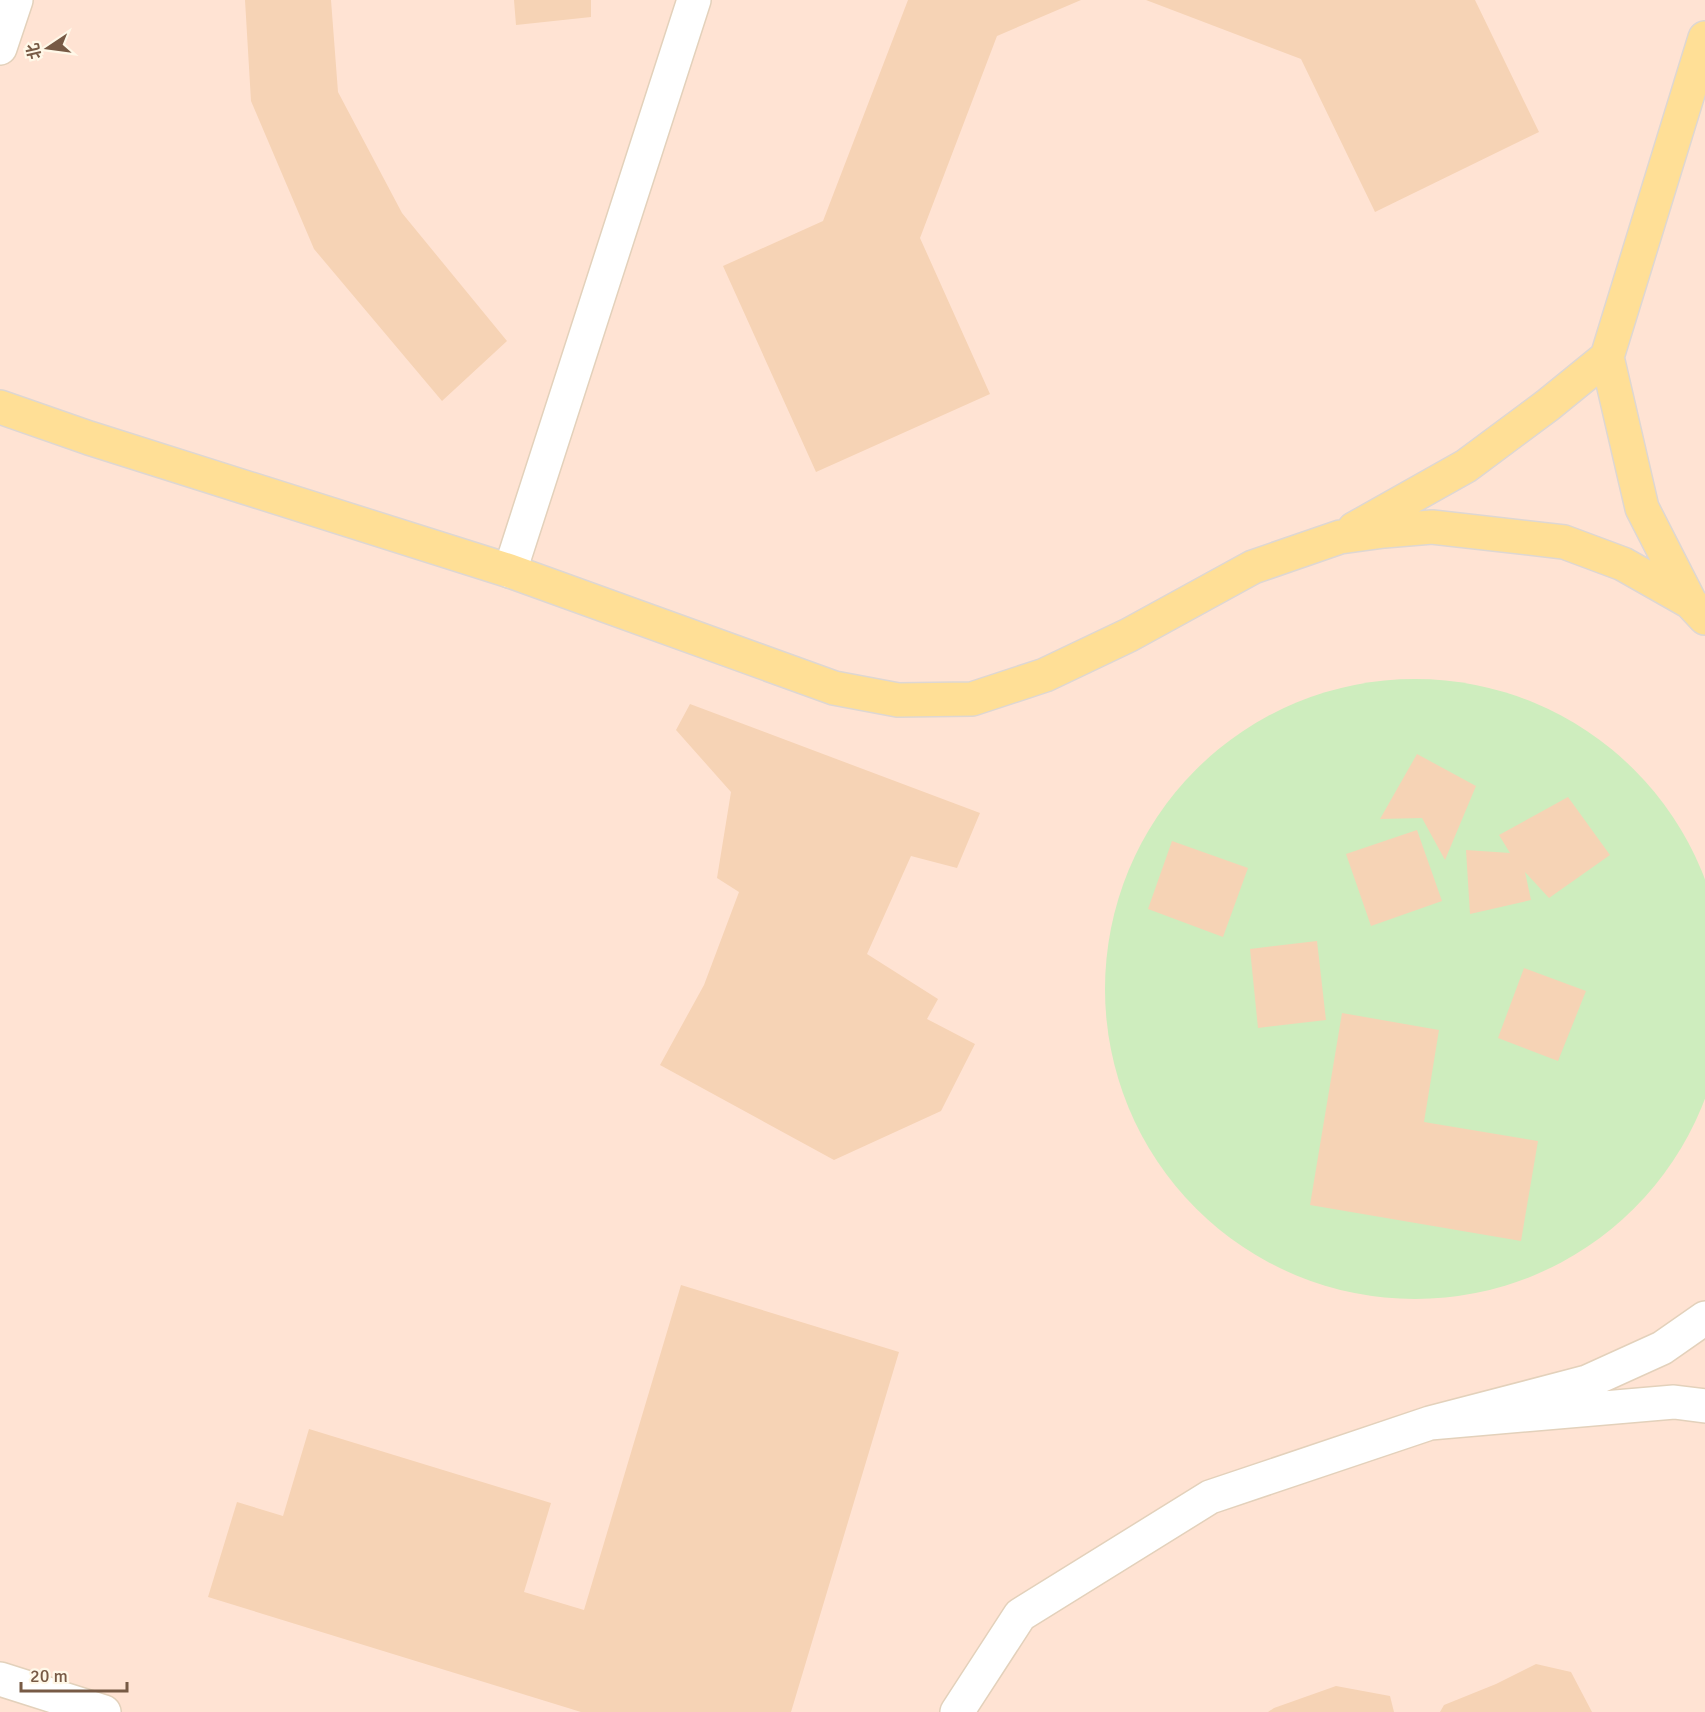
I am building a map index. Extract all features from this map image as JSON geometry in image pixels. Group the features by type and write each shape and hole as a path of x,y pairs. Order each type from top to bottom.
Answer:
{"main road":[{"path":"1698,610 1642,508 1607,357 1705,38"},
{"path":"0,407 88,438 510,571 834,688 898,700 972,699 1045,675 1129,635 1253,567 1340,537 1466,466 1548,405 1607,357"},
{"path":"1340,537 1432,527 1564,542 1623,564 1698,610"}],"street":[{"path":"0,48 16,0"},
{"path":"510,571 694,0"},
{"path":"957,1712 1020,1615 1210,1497 1430,1423 1587,1382 1662,1348 1705,1318"},
{"path":"1430,1423 1674,1402 1705,1406"},
{"path":"0,1680 104,1712"}],"shaded area":[{"path":"0,0 1705,0 1705,1712 0,1712"}],"green space":[{"path":"1415,679 1476,684 1534,702 1587,731 1635,769 1673,817 1702,870 1720,928 1725,989 1720,1050 1702,1108 1673,1161 1635,1209 1587,1247 1534,1276 1476,1294 1415,1299 1354,1294 1296,1276 1243,1247 1195,1209 1157,1161 1128,1108 1110,1050 1105,989 1110,928 1128,870 1157,817 1195,769 1243,731 1296,702 1354,684"}],"building":[{"path":"245,0 331,0 338,92 402,213 507,341 442,401 314,249 251,101"},
{"path":"514,0 591,0 591,17 516,25"},
{"path":"908,0 1081,0 997,36 920,238 990,394 816,472 723,266 823,221"},
{"path":"1146,0 1475,0 1539,132 1375,212 1301,59"},
{"path":"690,704 980,813 957,868 911,856 867,954 938,999 927,1019 975,1044 941,1111 834,1160 660,1065 704,985 739,892 717,878 731,792 676,730"},
{"path":"1417,754 1476,786 1445,860 1422,818 1380,819"},
{"path":"1568,797 1610,855 1549,898 1525,872 1531,900 1470,914 1466,850 1510,853 1499,835"},
{"path":"1417,830 1442,901 1371,926 1346,854"},
{"path":"1172,841 1248,868 1223,937 1148,909"},
{"path":"1317,941 1326,1020 1258,1028 1250,949"},
{"path":"1524,968 1586,991 1558,1061 1498,1038"},
{"path":"1342,1013 1439,1030 1424,1122 1538,1141 1521,1241 1310,1205"},
{"path":"681,1285 899,1352 791,1712 581,1712 208,1597 237,1502 283,1516 309,1429 551,1503 524,1592 584,1610"},
{"path":"1536,1664 1571,1672 1592,1712 1440,1712 1444,1705 1496,1684"},
{"path":"1336,1686 1390,1696 1394,1712 1268,1712 1274,1708"}]}
